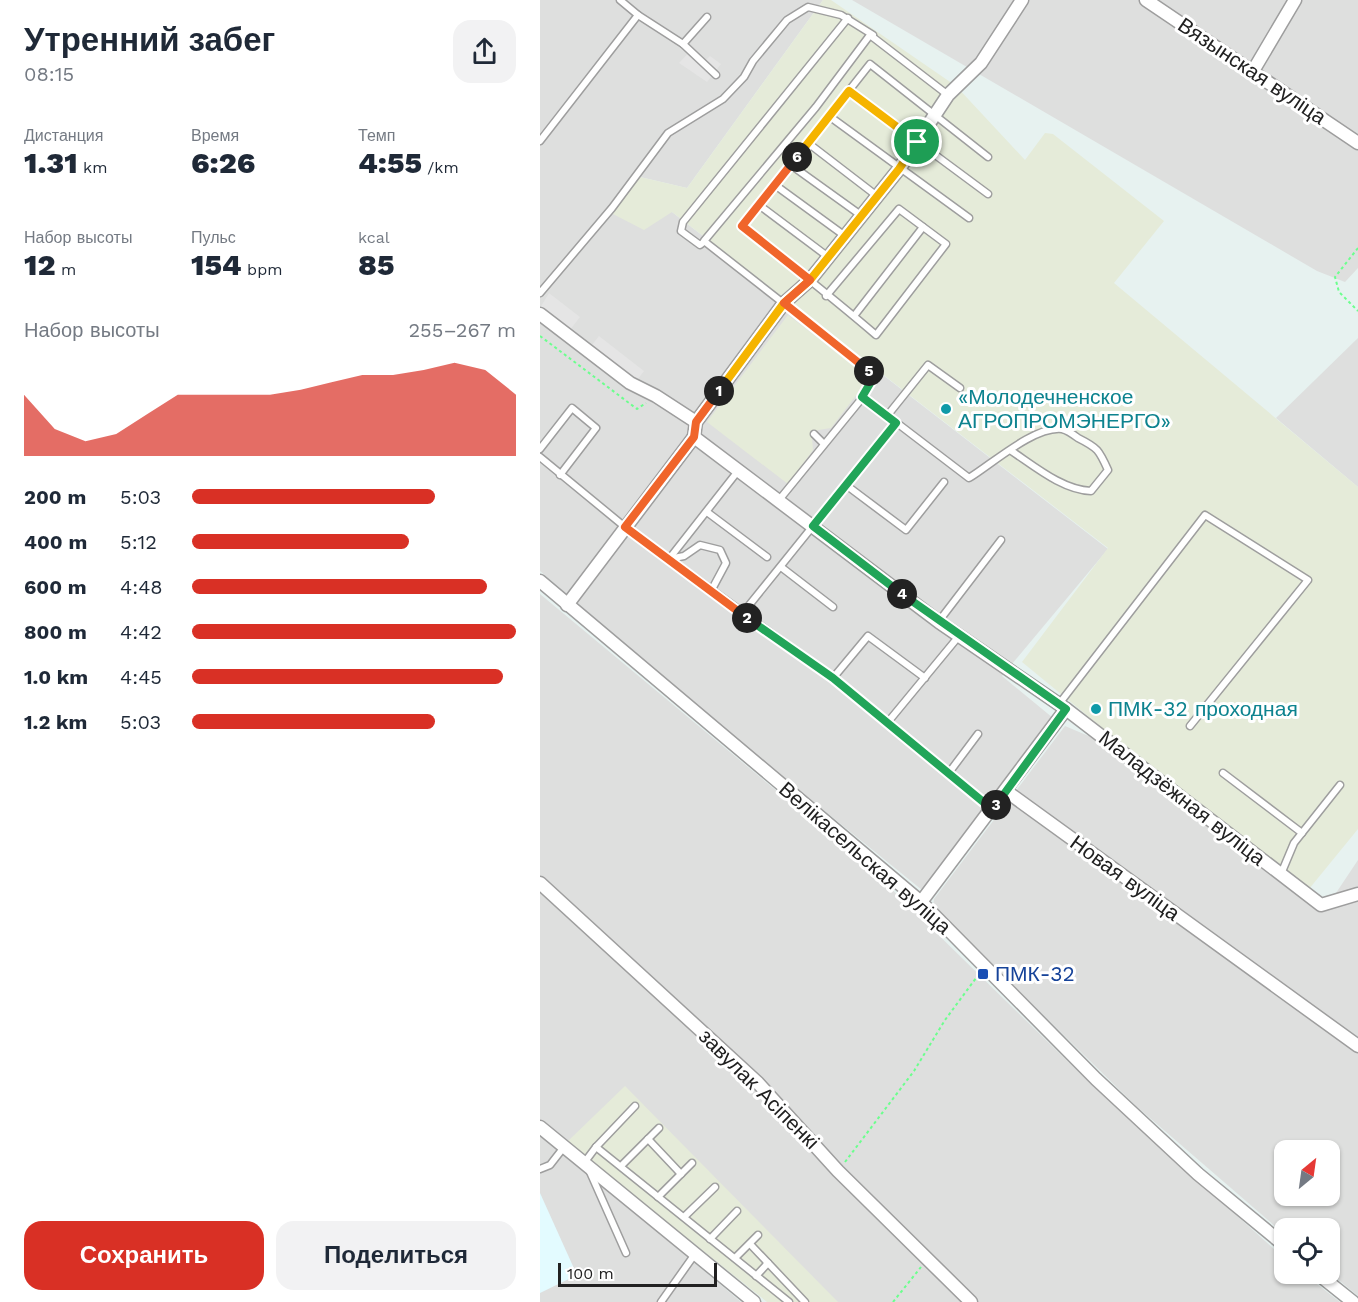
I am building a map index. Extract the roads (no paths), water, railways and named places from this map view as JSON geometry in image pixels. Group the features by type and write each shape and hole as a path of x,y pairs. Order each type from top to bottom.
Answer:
{"street":[{"path":"567,605 694,437 696,422 784,303 810,280 899,169 933,115 948,95 981,63 1022,0"},
{"name":"Вязынская вуліца","path":"1146,0 1358,143"},
{"path":"1253,71 1295,0"},
{"path":"540,314 630,384 656,396 696,422"},
{"name":"Маладзёжная вуліца","path":"694,437 939,622 1063,707 1321,904 1358,894"},
{"name":"Велікасельская вуліца","path":"540,581 921,902 1096,1080 1181,1159 1274,1237"},
{"path":"921,902 993,810 1063,707"},
{"name":"Новая вуліца","path":"1006,791 1358,1046"},
{"name":"завулак Асіпенкі","path":"540,883 758,1083 838,1171 971,1302"},
{"path":"540,1126 754,1302"},
{"path":"1330,1284 1353,1302"}],"lane":[{"path":"620,0 638,15 683,44 716,75"},
{"path":"540,293 612,208 668,134 723,99 744,77 753,61 787,20 808,3 848,18 875,35 870,35 816,107 705,241 700,245 681,231 683,222 848,18"},
{"path":"540,141 638,15"},
{"path":"683,44 706,17"},
{"path":"870,35 948,95"},
{"path":"826,296 899,208 946,244 876,335 826,296 810,280 742,226 870,64 988,157"},
{"path":"849,91 988,194"},
{"path":"829,117 969,218"},
{"path":"808,143 877,196"},
{"path":"790,165 862,216"},
{"path":"775,185 845,236"},
{"path":"759,205 827,256"},
{"path":"854,316 923,227"},
{"path":"705,241 875,375 862,397 779,500"},
{"path":"887,416 928,365 960,388"},
{"path":"862,397 969,478 1010,450 1031,436 1062,429 1098,448 1108,470 1091,491 1080,491 1050,476 1010,450"},
{"path":"540,449 572,408 596,428 560,475"},
{"path":"742,614 896,423"},
{"path":"814,434 824,444"},
{"path":"540,457 625,527 833,678 993,810"},
{"path":"669,559 738,471"},
{"path":"846,485 906,530 944,482"},
{"path":"707,512 767,557"},
{"path":"1063,707 1204,515 1308,580 1190,726"},
{"path":"939,622 1001,540"},
{"path":"669,559 684,556 700,545 720,550 726,563 711,591"},
{"path":"781,567 833,607"},
{"path":"833,678 868,636 925,678"},
{"path":"888,722 959,636"},
{"path":"948,774 978,734"},
{"path":"1223,773 1302,833"},
{"path":"1281,874 1294,843 1340,785"},
{"path":"626,1253 586,1166 596,1147 635,1106"},
{"path":"621,1167 659,1128"},
{"path":"648,1139 681,1174"},
{"path":"596,1147 789,1302"},
{"path":"540,1169 550,1165 564,1148"},
{"path":"658,1197 692,1163"},
{"path":"684,1217 715,1187"},
{"path":"710,1239 737,1211"},
{"path":"735,1258 758,1236"},
{"path":"750,1244 805,1302"},
{"path":"661,1302 695,1254"},
{"path":"756,1275 768,1263"}],"place":[{"name":"«Молодечненское АГРОПРОМЭНЕРГО»","path":"946,409"},
{"name":"ПМК-32 проходная","path":"1096,709"},
{"name":"ПМК-32","path":"983,974"}]}
